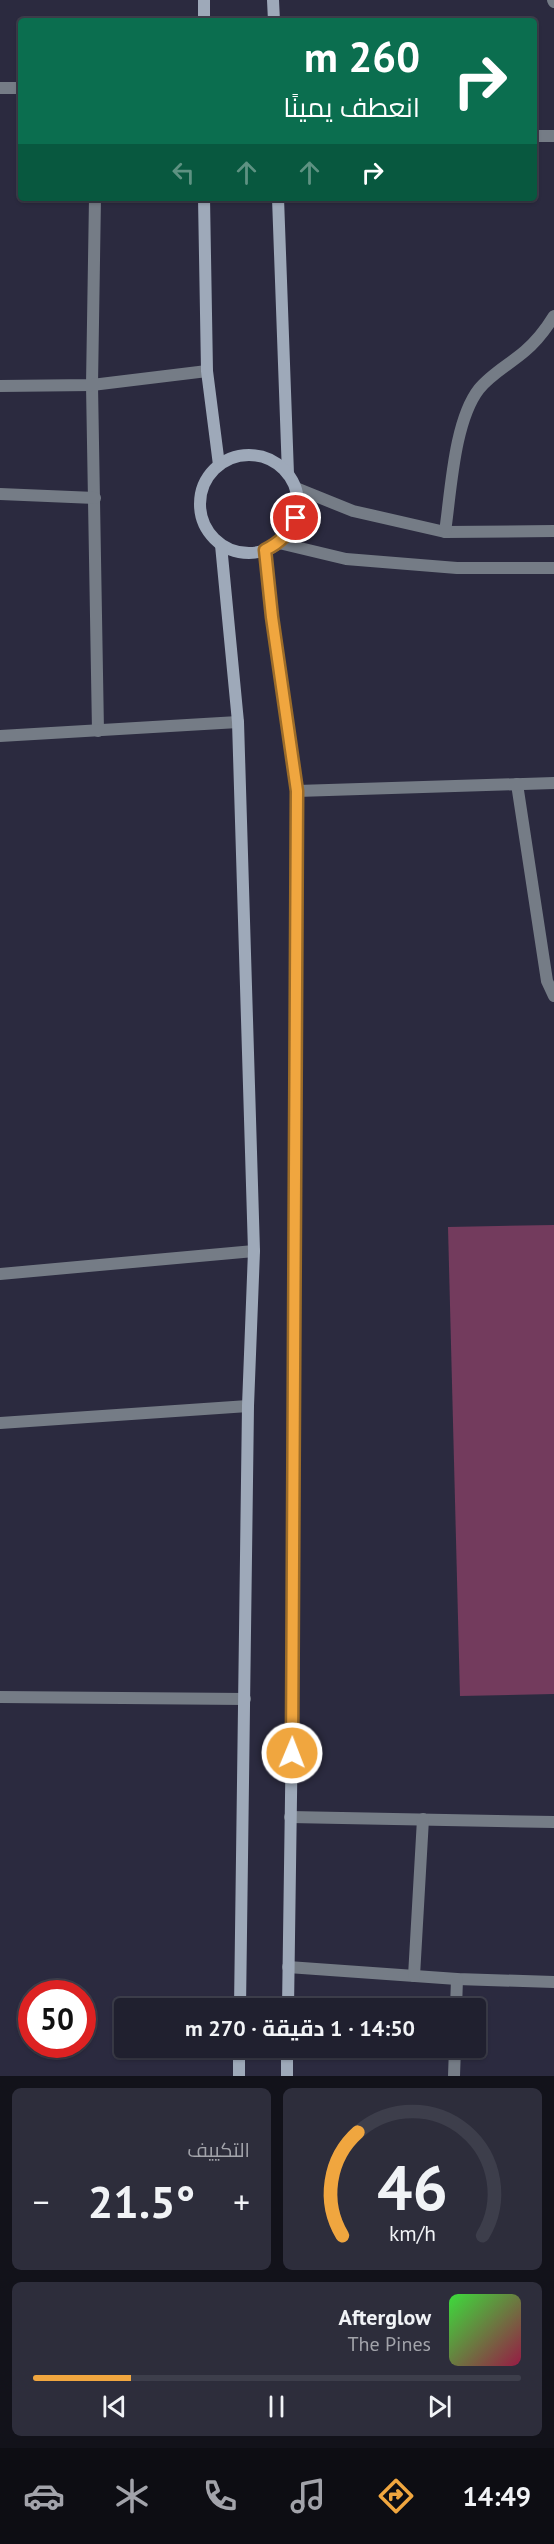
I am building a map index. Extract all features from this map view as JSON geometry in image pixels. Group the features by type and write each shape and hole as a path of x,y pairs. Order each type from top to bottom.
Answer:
{"main road":[{"path":"204,0 204,18"},
{"path":"273,0 274,18"},
{"path":"204,201 207,371 219,465"},
{"path":"278,201 288,474"},
{"path":"248,455 263,457 277,464 288,474 296,488 298,503 296,518 289,532 279,543 250,554 235,551 221,545 206,527 200,505 202,490 208,476 219,465 232,458 248,455"},
{"path":"221,545 238,722 254,1251 248,1406 240,1998"},
{"path":"265,550 272,617 297,791 293,1658 288,1998"},
{"path":"239,2058 239,2076"},
{"path":"287,2058 287,2076"}],"street":[{"path":"0,88 18,88"},
{"path":"537,136 554,136"},
{"path":"95,201 92,385 98,731"},
{"path":"445,532 461,426 468,405 480,388 544,333 554,316"},
{"path":"0,386 92,385 207,371"},
{"path":"296,488 353,511 445,532 554,531"},
{"path":"0,494 95,498"},
{"path":"279,543 346,558 457,568 554,568"},
{"path":"0,736 238,722"},
{"path":"297,791 554,783"},
{"path":"517,784 547,981 554,996"},
{"path":"0,1274 254,1251"},
{"path":"0,1423 248,1406"},
{"path":"0,1697 245,1699"},
{"path":"290,1817 554,1822"},
{"path":"414,1976 423,1820"},
{"path":"288,1967 414,1976 554,1982"},
{"path":"456,1998 457,1978"},
{"path":"454,2058 454,2076"}],"shaded area":[{"path":"554,1225 554,1694 460,1696 448,1227"}],"route":[{"path":"292,1753 297,791 272,617 265,550 279,543 289,532 296,518"}]}
